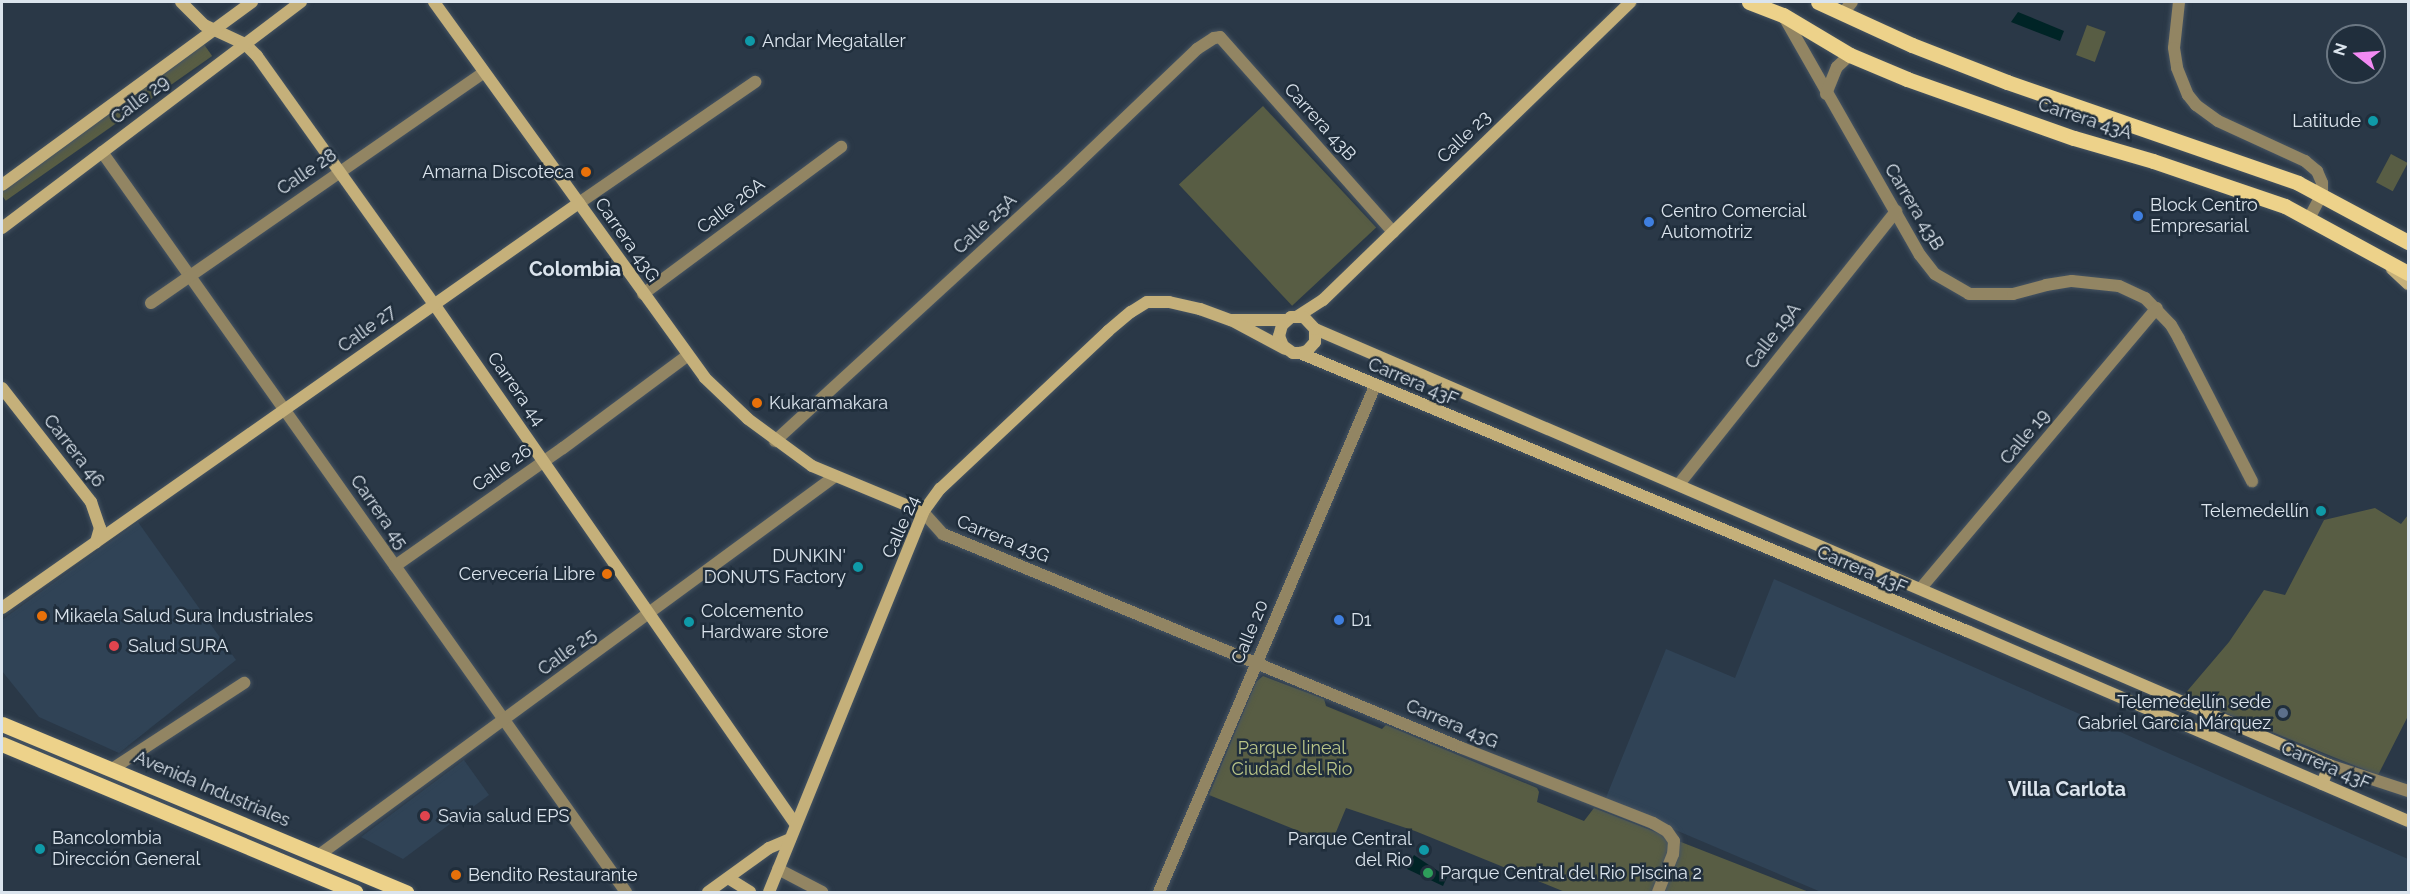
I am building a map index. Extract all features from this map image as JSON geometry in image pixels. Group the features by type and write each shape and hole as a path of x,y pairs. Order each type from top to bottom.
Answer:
{"main road":[{"name":"Carrera 43A","path":"1749,2 1783,15 1850,55 1907,79 2074,138 2285,206 2409,273"},
{"name":"Carrera 43A","path":"1818,2 1848,7 1912,45 2007,82 2277,175 2322,194 2409,242"},
{"name":"Avenida Industriales","path":"2,724 406,892"},
{"path":"2,744 355,892"}],"street":[{"name":"Carrera 44","path":"180,2 196,19 213,30 245,44 257,56 435,304 796,825"},
{"name":"Calle 29","path":"2,185 252,2"},
{"name":"Calle 29","path":"2,228 301,2"},
{"name":"Carrera 43G","path":"434,2 687,356 725,399 776,441 834,477 923,512 943,534 1462,748 1653,823 1667,831 1674,841 1674,854 1658,892"},
{"name":"Calle 23","path":"1298,316 1323,300 1630,2"},
{"path":"2179,2 2174,48 2177,68 2188,95 2196,105 2218,121 2305,161 2317,171 2322,183 2322,194 2309,218"},
{"name":"Carrera 43B","path":"1783,15 1826,94 1920,255 1935,274 1969,294 1992,296 2013,294 2072,281 2119,286 2145,298 2157,308 2180,339 2252,481"},
{"name":"Carrera 43B","path":"1220,37 1393,232"},
{"name":"Calle 25A","path":"776,441 1060,180 1197,49 1207,41 1220,37"},
{"path":"1826,94 1838,67 1850,55"},
{"name":"Calle 28","path":"151,303 484,72"},
{"name":"Calle 27","path":"2,608 579,202 754,82"},
{"name":"Calle 26A","path":"643,294 841,147"},
{"name":"Carrera 45","path":"102,152 626,892"},
{"name":"Calle 19A","path":"1679,484 1896,211"},
{"path":"2375,255 2409,284"},
{"name":"Calle 23","path":"1314,326 1323,300"},
{"name":"Calle 24","path":"769,892 923,512 940,489 1100,339 1131,312 1148,302 1169,302 1231,320"},
{"name":"Calle 19","path":"1921,588 2157,308"},
{"path":"1298,316 1314,326 1316,335 1312,347 1300,353 1287,350 1231,320 1286,320 1298,316"},
{"path":"1286,320 1279,336 1287,350"},
{"name":"Carrera 43F","path":"1314,326 2329,765 2409,791"},
{"name":"Carrera 43F","path":"1300,353 1967,632 2409,821"},
{"name":"Calle 26","path":"395,566 687,356"},
{"name":"Calle 20","path":"1159,892 1375,386"},
{"name":"Carrera 46","path":"2,388 91,502 100,528 96,542"},
{"name":"Calle 25","path":"319,855 650,615 834,477"},
{"path":"112,769 244,683"},
{"path":"2322,784 2329,765"},
{"path":"708,892 769,848 790,839"},
{"path":"778,869 822,892"},
{"path":"728,879 750,892"}],"shaded area":[{"path":"2018,12 2064,31 2060,41 2011,22"},
{"name":"Salud SURA","path":"138,522 236,660 119,753 39,717 2,671 2,620"},
{"path":"1774,579 2408,859 2408,892 1821,892 1605,800 1666,649 1735,678"},
{"name":"Savia salud EPS","path":"464,760 489,795 403,859 361,837"},
{"name":"Parque Central del Rio Piscina 2","path":"1414,855 1447,877 1443,886 1407,869"}],"green space":[{"path":"2087,25 2106,32 2095,62 2076,55"},
{"path":"203,43 212,56 6,201 2,195 2,184"},
{"path":"1263,106 1376,227 1292,306 1179,184"},
{"path":"2391,154 2408,163 2393,191 2376,182"},
{"path":"2375,508 2401,524 2408,515 2408,716 2378,775 2183,696 2229,642 2264,590 2285,595 2324,520"},
{"name":"Parque lineal Ciudad del Rio","path":"1263,676 1324,699 1326,706 1382,729 1386,725 1537,788 1539,792 1537,802 1584,821 1594,808 1809,892 1565,892 1415,831 1346,808 1331,844 1209,795 1256,682"}],"place":[{"name":"Andar Megataller","path":"750,41"},
{"name":"Latitude","path":"2373,121"},
{"name":"Amarna Discoteca","path":"586,172"},
{"name":"Block Centro Empresarial","path":"2138,216"},
{"name":"Centro Comercial Automotriz","path":"1649,222"},
{"name":"Kukaramakara","path":"757,403"},
{"name":"Telemedellín","path":"2321,511"},
{"name":"DUNKIN' DONUTS Factory","path":"858,567"},
{"name":"Cervecería Libre","path":"607,574"},
{"name":"Mikaela Salud Sura Industriales","path":"42,616"},
{"name":"D1","path":"1339,620"},
{"name":"Colcemento Hardware store","path":"689,622"},
{"name":"Salud SURA","path":"114,646"},
{"name":"Telemedellín sede Gabriel García Márquez","path":"2283,713"},
{"name":"Savia salud EPS","path":"425,816"},
{"name":"Bancolombia Dirección General","path":"40,849"},
{"name":"Parque Central del Rio","path":"1424,850"},
{"name":"Parque Central del Rio Piscina 2","path":"1428,873"},
{"name":"Bendito Restaurante","path":"456,875"}],"district":[{"name":"Colombia","path":"575,269"},
{"name":"Villa Carlota","path":"2067,789"}]}
